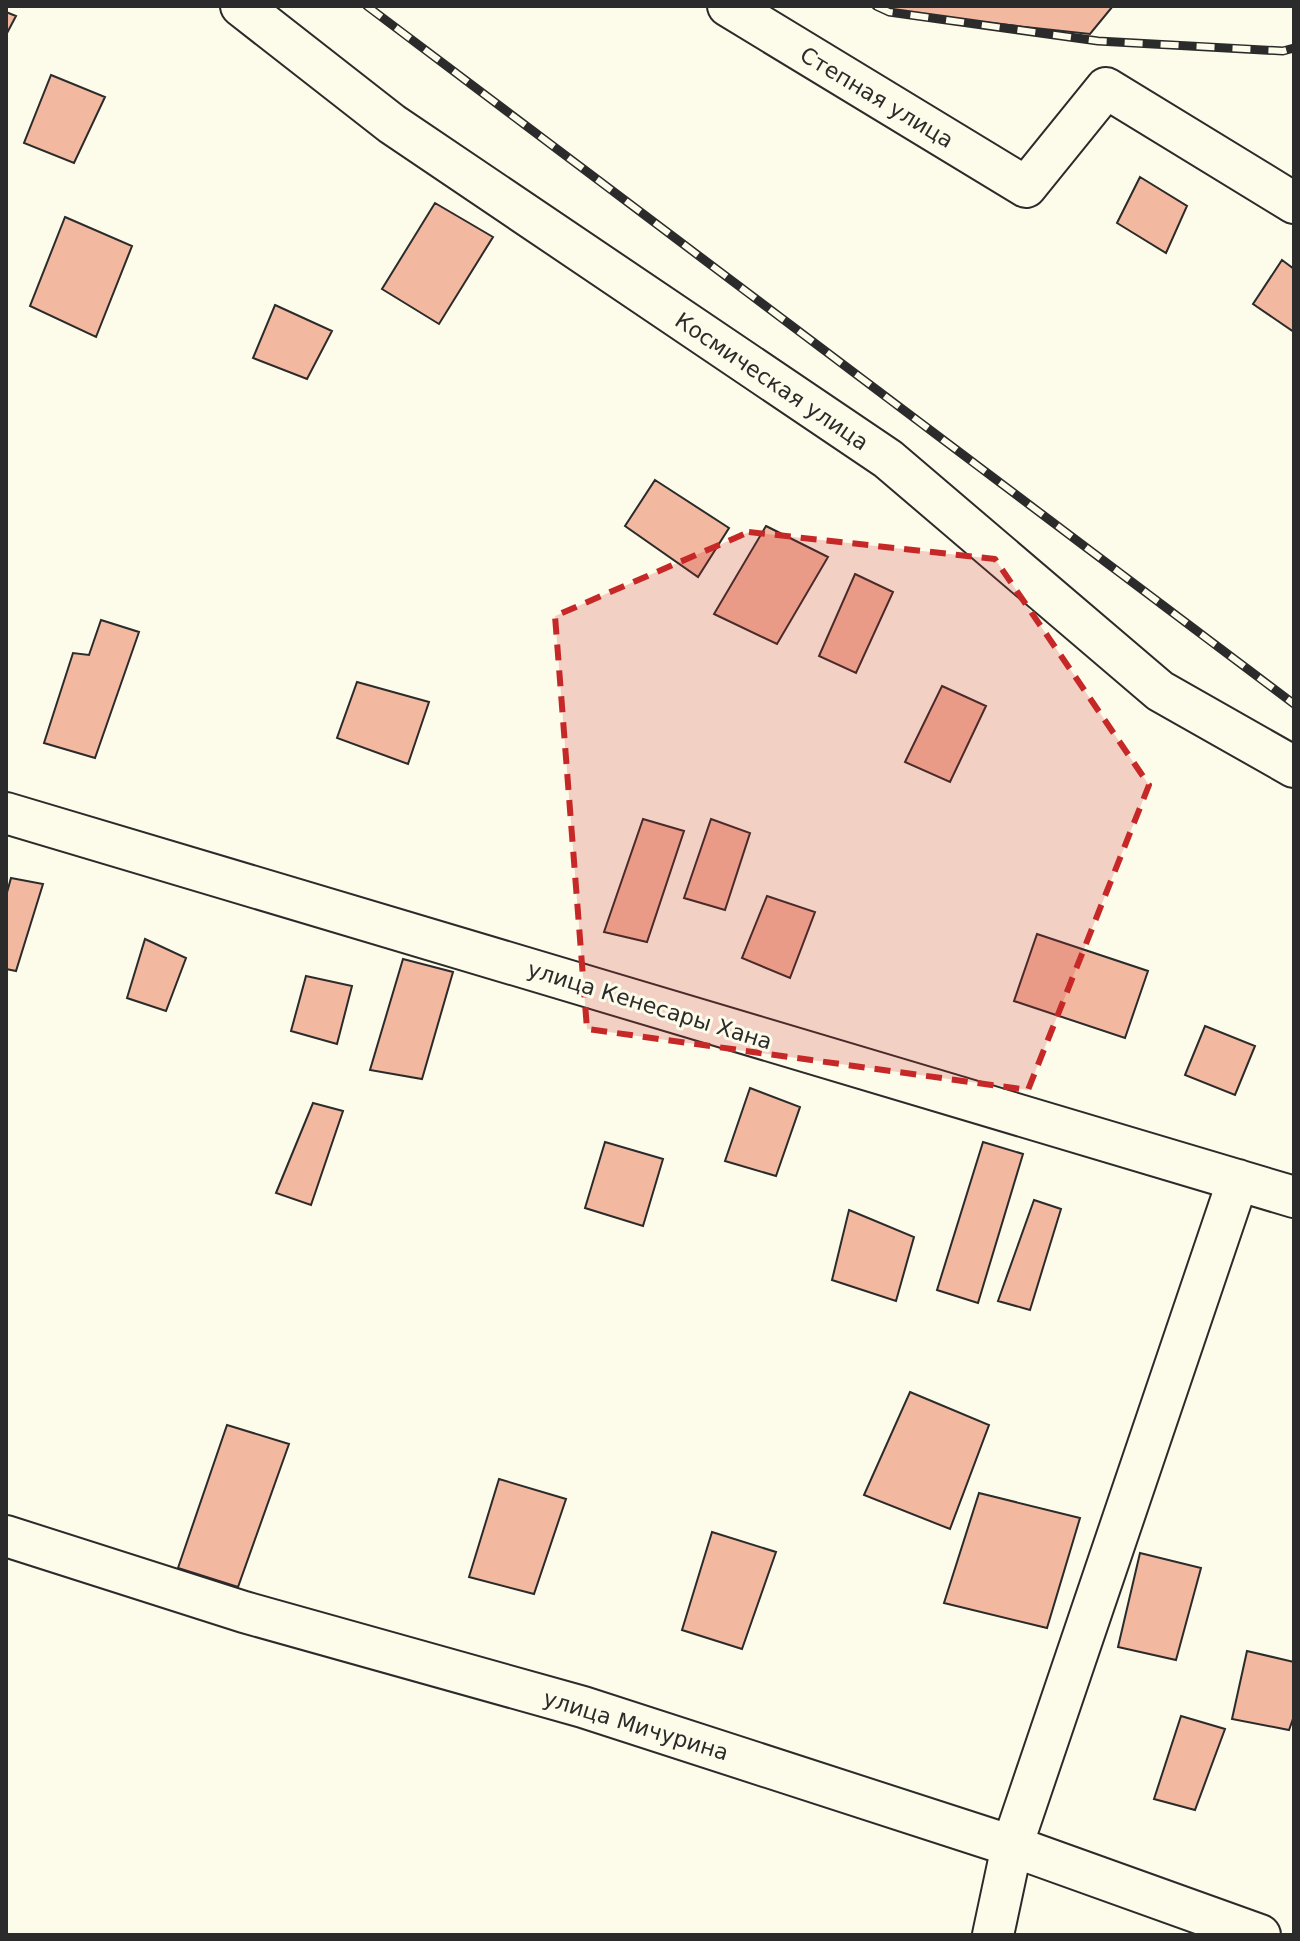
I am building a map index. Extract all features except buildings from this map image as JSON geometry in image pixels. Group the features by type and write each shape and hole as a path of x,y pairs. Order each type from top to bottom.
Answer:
{"street":[{"name":"Космическая улица","path":"241,6 392,124 888,459 1160,691 1294,767"},
{"name":"Степная улица","path":"728,6 1026,187 1106,88 1294,203"},
{"name":"улица Кенесары Хана","path":"6,813 1294,1197"},
{"path":"993,1935 1012,1846 1238,1180"},
{"name":"улица Мичурина","path":"6,1536 244,1612 583,1707 1012,1846 1260,1935"}],"highlighted area":[{"path":"749,532 995,559 1149,785 1028,1090 587,1029 555,616"}],"railway":[{"path":"367,6 1294,704"},
{"path":"876,6 889,12 1098,41 1283,51 1294,48"}]}
